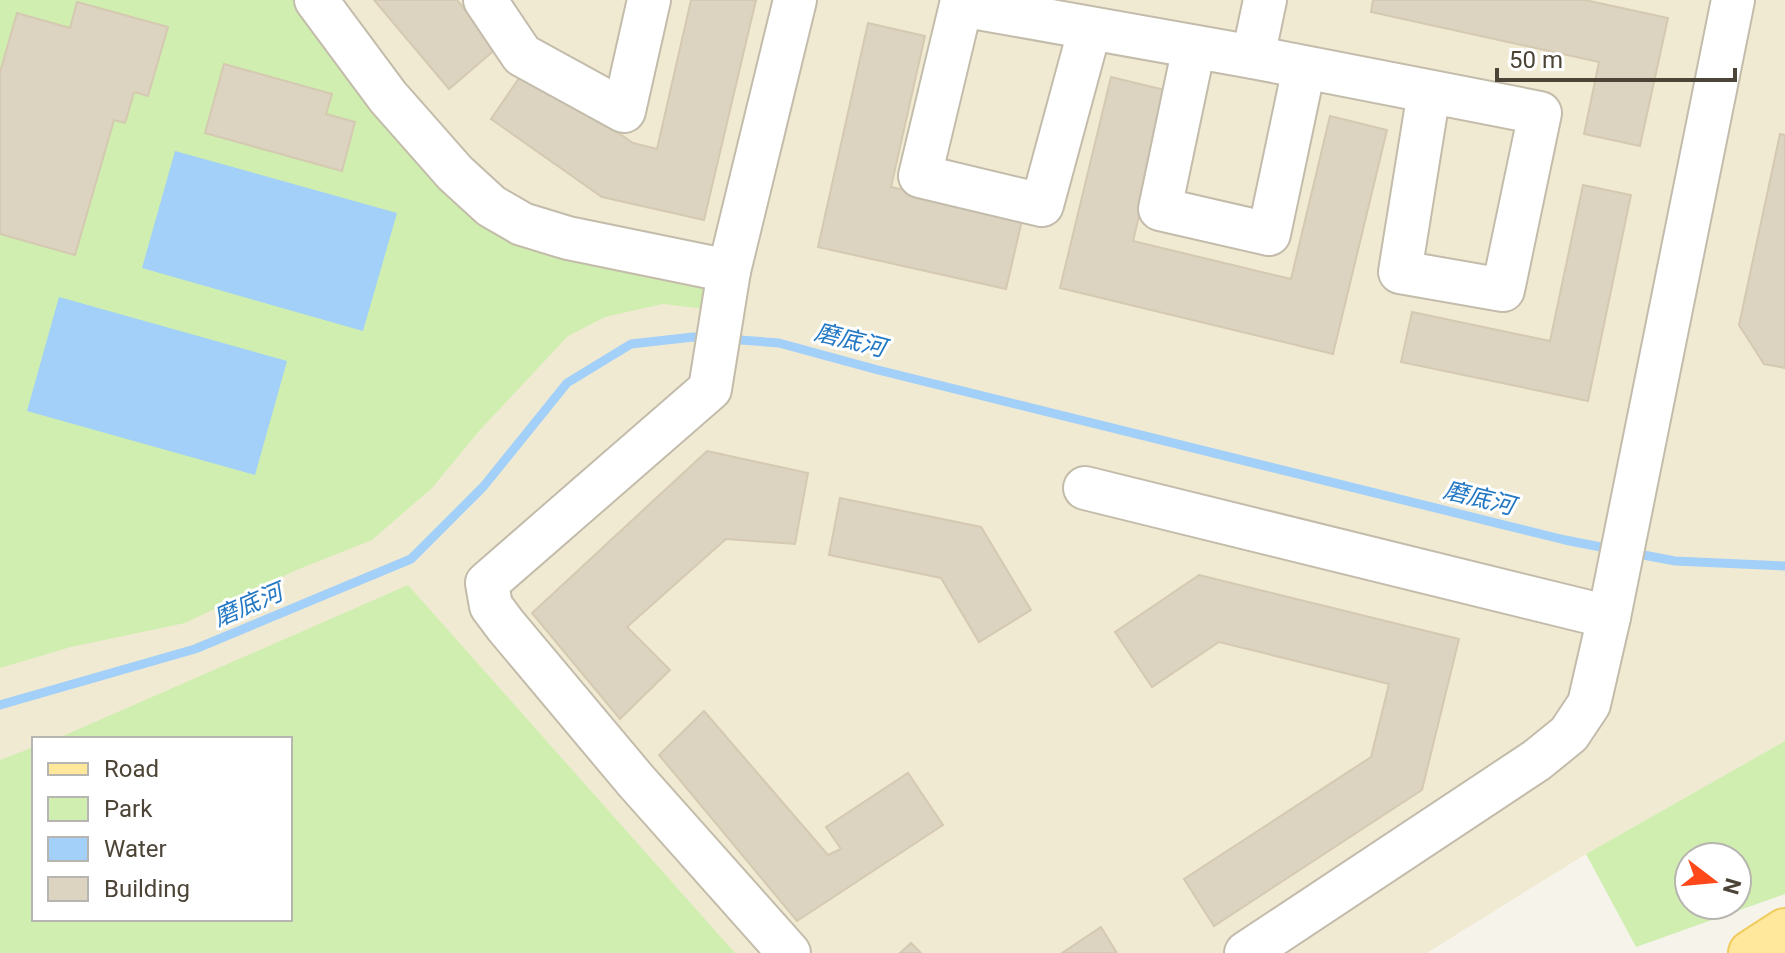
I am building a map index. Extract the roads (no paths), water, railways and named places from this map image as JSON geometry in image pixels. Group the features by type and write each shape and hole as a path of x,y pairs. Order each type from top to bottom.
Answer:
{"main road":[{"path":"1751,953 1785,931"}],"street":[{"path":"316,0 388,97 455,173 491,206 522,224 728,282"},
{"path":"485,0 522,55 624,111 649,0"},
{"path":"789,953 636,781 506,626 491,606 487,583 710,389 728,282 795,0"},
{"path":"1253,57 1265,0"},
{"path":"1246,953 1537,760 1569,734 1589,704 1733,0"},
{"path":"1090,28 1042,205 920,176 961,5 1253,57 1540,113 1503,290 1400,272 1429,92"},
{"path":"1194,47 1160,209 1269,234 1304,68"},
{"path":"1085,488 1612,602"}],"water":[{"path":"175,151 397,213 363,331 142,268"},
{"path":"59,297 287,361 255,475 27,411"}],"waterway":[{"name":"磨底河","path":"0,705 195,649 411,559 483,487 567,383 631,344 708,338"},
{"name":"磨底河","path":"727,339 779,343 878,370 1611,549"},
{"name":"磨底河","path":"1633,553 1675,561 1785,566"}]}
